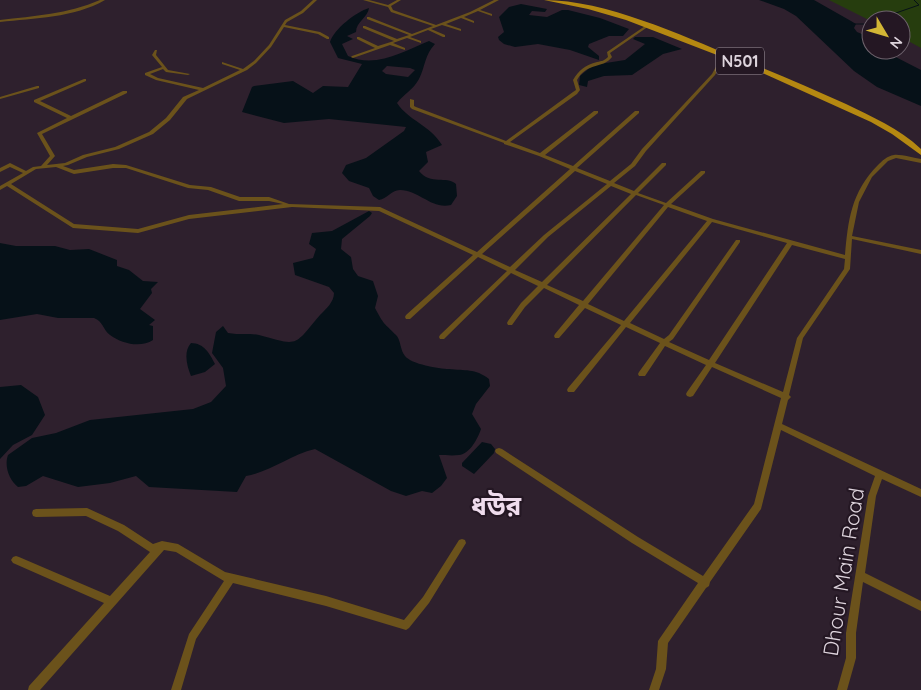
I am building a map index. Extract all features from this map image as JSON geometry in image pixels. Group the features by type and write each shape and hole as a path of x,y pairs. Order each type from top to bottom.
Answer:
{"highway":[{"name":"N501","path":"547,0 598,8 747,63 822,96 887,129 919,150"}],"street":[{"path":"0,21 58,15 88,7 103,0"},
{"path":"42,166 58,166 142,138 168,119 185,98 243,70 266,50 286,21 302,12 315,0"},
{"path":"365,0 389,6 392,11 436,27"},
{"path":"389,6 399,0"},
{"path":"353,57 436,27 497,0"},
{"path":"478,10 491,15"},
{"path":"461,17 473,22"},
{"path":"368,18 420,42"},
{"path":"443,24 460,30"},
{"path":"506,143 575,93 578,90 574,80 581,71 592,63 607,61 610,57 608,53 648,25"},
{"path":"283,26 319,33 328,38"},
{"path":"364,27 398,41"},
{"path":"428,29 444,36"},
{"path":"358,38 379,48"},
{"path":"390,44 404,49"},
{"path":"156,51 154,55 162,68 167,71 188,74"},
{"path":"223,63 243,70"},
{"path":"442,337 559,226 613,184 633,165 644,150 714,74 719,64"},
{"path":"162,68 146,74 203,89"},
{"path":"71,118 36,101 85,80"},
{"path":"0,98 38,87"},
{"path":"0,188 27,172 42,166 53,156 39,133 125,92"},
{"path":"412,100 412,107 414,108 541,155 634,193 711,220 847,258"},
{"path":"541,155 596,112"},
{"path":"408,317 637,112"},
{"path":"654,690 661,668 663,641 706,583 758,506 800,338 847,269 849,237 856,202 877,167 895,156 921,162"},
{"path":"510,323 543,286 664,164"},
{"path":"0,170 10,165 27,172"},
{"path":"58,166 74,172 113,166 126,167 190,187 209,188 238,200 269,200 292,205"},
{"path":"557,336 668,204 703,172"},
{"path":"8,184 73,226 138,231 190,217 292,205 380,208 711,364 787,396"},
{"path":"571,390 711,220"},
{"path":"849,237 921,252"},
{"path":"642,374 664,342 671,338 738,241"},
{"path":"690,394 783,250 791,242"},
{"path":"779,426 880,474"},
{"path":"499,451 635,540 706,583"},
{"name":"Dhour Main Road","path":"842,690 851,658 851,633 872,496 880,474 921,493"},
{"path":"36,513 87,512 121,528 152,549 162,545 178,548 223,576 326,600 406,625 426,600 462,543"},
{"path":"33,690 162,545"},
{"path":"16,560 112,602"},
{"path":"860,575 921,606"},
{"path":"176,690 192,637 231,578"}],"green space":[{"path":"829,0 921,0 921,48 911,42 911,10 861,10 861,16"}],"shaded area":[{"path":"759,0 814,0 856,24 854,28 861,34 861,60 902,60 921,70 921,106 877,87 854,71 796,16 784,9"},
{"path":"521,4 547,9 545,12 532,11 529,15 547,17 562,10 568,10 600,18 629,29 623,36 609,36 589,44 588,47 599,56 599,60 570,50 538,44 515,47 504,44 498,37 504,32 499,17 509,7"},
{"path":"369,8 367,14 358,25 356,32 347,36 353,39 342,44 348,56 369,61 379,60 400,54 429,41 435,44 429,52 417,83 397,103 407,114 432,133 442,145 426,152 428,162 419,171 428,178 448,180 456,184 457,196 451,205 438,205 413,193 400,190 394,191 379,200 373,196 369,188 349,181 342,173 346,165 366,158 404,131 406,127 329,119 284,123 242,112 254,86 293,81 313,93 323,86 348,87 362,64 338,58 330,42 341,27 352,17","holes":["387,66 415,70 408,77 386,74 382,71"]},
{"path":"635,37 653,37 682,49 663,54 632,75 604,76 588,81 587,87 579,85 580,76 593,65 625,60 645,44 633,39"},
{"path":"369,211 372,213 370,216 342,239 341,249 351,257 353,269 358,276 373,281 378,296 375,308 380,318 398,337 405,356 426,366 465,370 484,375 489,379 490,386 476,404 472,414 481,429 478,437 470,449 463,454 439,455 447,478 432,493 422,491 406,496 391,491 315,449 263,471 246,476 237,492 149,487 136,476 110,483 78,487 43,476 26,486 18,487 12,481 7,468 8,455 32,438 56,433 90,420 193,409 211,402 226,386 223,368 212,353 216,332 223,326 228,333 255,334 289,342 299,338 329,305 334,293 329,287 295,275 293,263 313,258 316,249 309,244 312,233 332,231"},
{"path":"0,243 16,246 55,246 70,250 89,249 117,260 117,266 129,270 143,281 158,282 151,289 152,293 140,309 155,320 149,325 153,326 153,340 143,344 120,341 110,335 99,321 94,318 58,318 37,314 0,320"},
{"path":"191,343 196,343 203,347 215,364 205,372 191,376 186,355"},
{"path":"21,385 38,397 45,415 32,435 13,445 0,459 0,387"},
{"path":"482,442 491,444 495,449 494,453 474,474 462,466 462,463"}],"waterway":[{"path":"905,10 919,5 914,0"},
{"path":"852,24 861,24"}],"district":[{"name":"ধউর","path":"496,506"}]}
